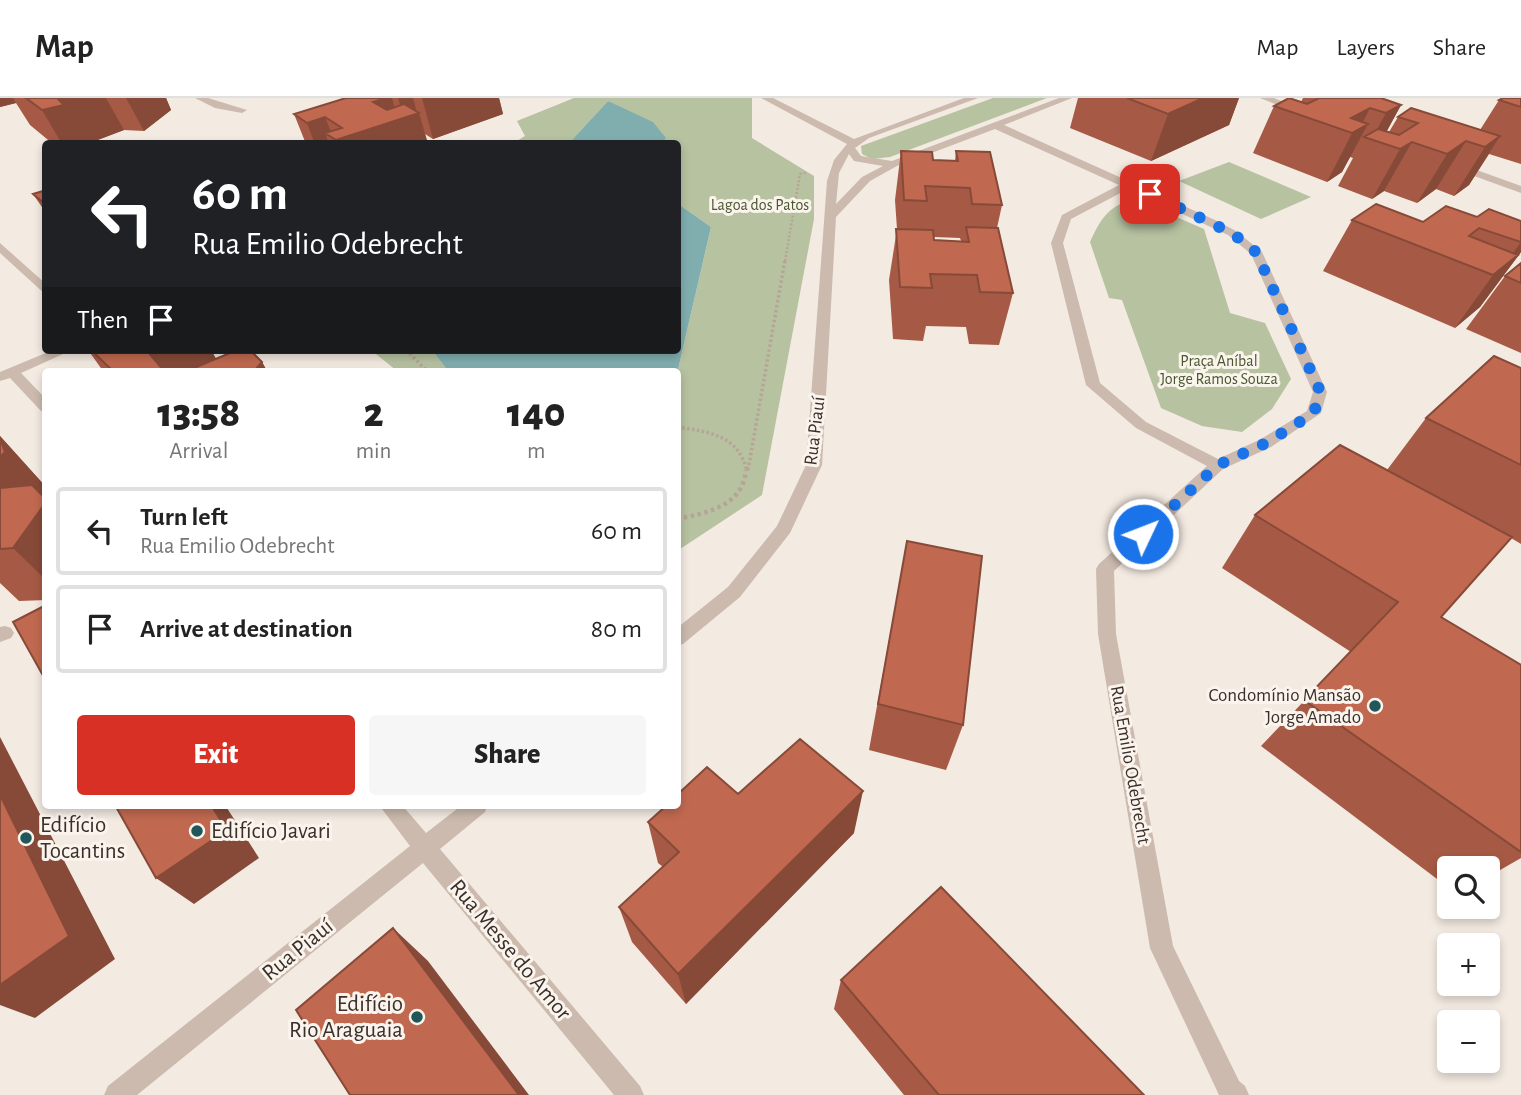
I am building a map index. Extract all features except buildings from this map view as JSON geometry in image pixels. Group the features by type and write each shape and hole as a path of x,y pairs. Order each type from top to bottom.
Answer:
{"street":[{"path":"201,98 218,106 242,110"},
{"path":"766,98 850,145 859,159 893,164"},
{"path":"834,170 850,145 972,98"},
{"path":"832,215 866,179 893,164 1067,98"},
{"path":"1265,98 1316,116"},
{"name":"Rua Emilio Odebrecht","path":"995,125 1222,228 1256,252 1320,391 1314,413 1266,443 1218,465 1105,569 1107,634 1162,948 1230,1090 1236,1095"},
{"path":"1444,162 1521,190"},
{"name":"Rua Piauí","path":"681,636 734,592 785,528 814,465 834,170"},
{"path":"1129,184 1066,218 1057,243 1093,385 1140,425 1218,465"},
{"path":"0,246 42,286"},
{"path":"42,405 6,374 55,354"},
{"name":"Rua Messe do Amor","path":"392,809 631,1095"},
{"name":"Rua Piauí","path":"117,1095 473,809"}],"path":[{"path":"681,519 695,518 716,511 733,500 744,485 800,174 834,170"},
{"path":"410,354 424,368"},
{"path":"681,427 708,430 733,442 744,455 748,470"}],"green space":[{"name":"Lagoa dos Patos","path":"574,98 752,98 752,138 814,176 814,219 762,495 681,548 681,368 678,368 711,227 681,206 681,140 665,140 666,138 608,101 572,140 518,140 525,136 517,121"},
{"path":"993,98 1047,98 890,157 872,159 862,154 861,146"},
{"path":"1229,162 1311,197 1261,219 1179,181"},
{"name":"Praça Aníbal Jorge Ramos Souza","path":"1128,201 1142,202 1204,229 1230,313 1265,323 1291,379 1272,409 1242,432 1202,426 1161,408 1122,300 1109,298 1090,242 1109,212"},
{"path":"376,354 435,354 446,368 393,368"}],"water":[{"path":"608,101 653,122 666,138 665,140 572,140"},
{"path":"681,206 711,227 678,368 446,368 435,354 681,354"}],"place":[{"name":"Condomínio Mansão Jorge Amado","path":"1375,706"},
{"name":"Edifício Javari","path":"197,831"},
{"name":"Edifício Tocantins","path":"26,838"},
{"name":"Edifício Rio Araguaia","path":"417,1017"}],"route":[{"path":"1143,534 1218,465 1266,443 1314,413 1320,391 1256,252 1232,233 1150,194"}]}
